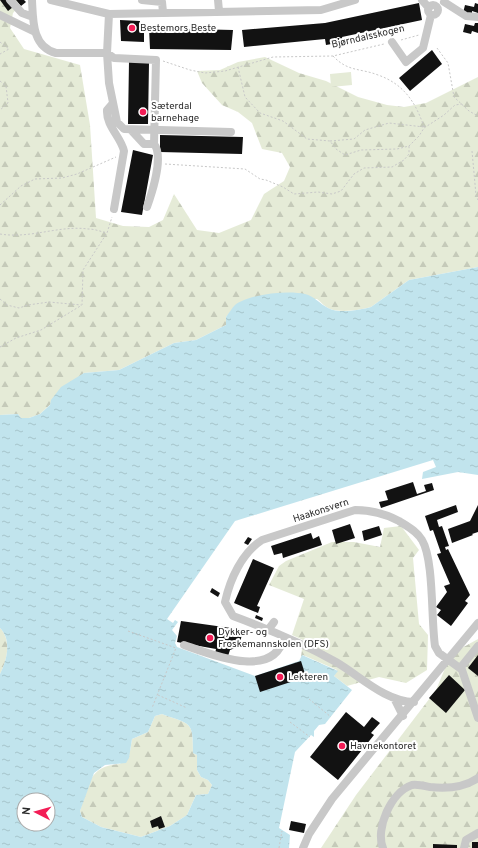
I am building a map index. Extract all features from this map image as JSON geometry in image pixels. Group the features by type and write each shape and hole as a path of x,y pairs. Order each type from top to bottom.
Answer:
{"street":[{"path":"10,0 22,13 33,17"},
{"path":"32,0 35,32 41,46 48,51 56,53 107,54 114,58 156,60 154,144 157,148 157,163 151,195 147,207"},
{"path":"51,0 109,14 321,10 355,0"},
{"path":"142,0 162,2 163,12"},
{"path":"218,0 219,11"},
{"path":"422,0 437,10 478,17"},
{"path":"392,42 406,62 423,48 425,34 437,10"},
{"path":"109,14 107,54 113,103 117,122 124,129 231,132"},
{"path":"0,15 35,32"},
{"path":"113,103 107,110 108,119 124,151 114,209"},
{"path":"131,130 144,144 154,144"},
{"name":"Haakonsvern","path":"414,702 405,702 394,698 335,662 284,637 233,616 225,602 228,589 251,547 262,540 355,510 371,510 412,528 422,540 427,555 435,646 439,653 461,669"},
{"path":"268,630 274,622"},
{"path":"303,848 309,834 332,799 403,716 447,659 477,627"},
{"path":"184,645 215,655 248,662 262,660 273,654 280,648 284,637"},
{"path":"478,646 466,659 461,669 478,718"},
{"path":"394,698 403,716"},
{"path":"383,848 380,834 383,820 392,803 406,788 413,785 441,788 455,787 467,785 478,778"},
{"path":"464,848 466,840 478,833"}],"path":[{"name":"Bjørndalsskogen","path":"156,60 205,73 225,71 273,57 333,56 425,34"},
{"path":"0,42 9,49 0,54"},
{"path":"437,48 448,63 454,96 469,111 478,116"},
{"path":"333,56 341,65 379,75 403,90 414,102 424,128"},
{"path":"238,67 244,97 260,113 283,121 307,139 330,142 354,139 365,130 389,123 424,128"},
{"path":"0,81 6,86 8,103 3,110 0,110"},
{"path":"330,142 336,149 345,155 361,150 397,149 409,146 419,136 424,128 444,115 455,105 462,104"},
{"path":"157,163 245,169 260,179 283,187 294,194 318,192 332,194 341,191 354,174 364,168 392,167 404,160 409,154 409,146"},
{"path":"0,205 21,186 35,179 62,178 77,174 100,166 124,151"},
{"path":"472,151 476,195 478,200"},
{"path":"82,305 83,270 107,233 114,209"},
{"path":"0,234 23,236 76,228 88,228 107,233"},
{"path":"0,299 7,306 19,308 49,302 82,305"},
{"path":"0,347 16,338 42,330 82,305"},
{"path":"128,630 176,648 152,708"},
{"path":"157,695 187,708"},
{"path":"309,699 330,717"},
{"path":"290,722 310,737"},
{"path":"279,848 282,831"}],"green space":[{"path":"0,0 24,0 13,13 10,28 24,49 80,65 90,125 96,218 123,226 149,227 163,220 174,194 197,230 219,233 251,220 264,194 284,181 290,167 282,153 262,149 252,123 238,112 222,105 202,83 197,71 220,70 238,62 265,57 299,73 326,81 358,97 387,105 404,107 426,103 478,77 478,267 409,280 371,307 356,310 340,311 330,309 317,299 236,305 226,317 226,325 196,340 174,343 119,370 84,373 40,414 29,418 21,418 18,414 0,415"},
{"path":"351,72 352,85 331,87 330,74"},
{"path":"401,526 419,550 413,558 419,624 428,635 427,670 406,683 379,677 347,686 334,676 337,670 303,655 301,657 303,640 292,635 304,599 269,585 279,566 286,561 332,542 354,542 380,547 384,528"},
{"path":"0,628 6,638 7,651 5,663 0,674"},
{"path":"478,639 478,848 321,848 356,795 436,690 451,654"},
{"path":"162,714 185,722 191,729 193,753 197,755 197,770 201,777 208,780 212,785 208,794 196,795 187,815 170,826 141,837 101,827 82,817 80,811 91,778 102,769 120,764 130,751 132,739 148,732 155,716"}],"water":[{"path":"478,267 478,475 458,472 422,479 423,472 436,467 433,460 235,521 167,619 173,623 175,620 178,622 172,630 177,636 175,643 177,647 255,676 299,661 302,655 338,671 334,676 352,690 325,724 319,725 314,731 314,737 311,735 295,752 279,828 290,835 289,848 0,848 0,674 5,663 7,644 4,633 0,628 0,415 18,414 21,418 29,418 40,414 50,405 51,400 61,387 84,373 119,370 174,343 196,340 226,325 226,317 234,306 249,298 289,292 311,296 325,306 338,311 371,307 409,280","holes":["162,714 185,722 191,729 193,753 197,755 197,770 201,777 208,780 212,785 208,794 196,795 187,815 170,826 141,837 101,827 82,817 80,811 94,773 105,765 126,763 129,758 132,739 148,732 155,716"]}],"building":[{"path":"0,0 7,0 13,7 8,11"},
{"path":"16,0 24,0 26,2 21,6"},
{"path":"419,3 422,20 342,37 343,42 326,45 325,39 244,47 242,30 325,23"},
{"path":"475,3 478,4 478,13 472,11 472,15 463,13 465,5 474,7"},
{"path":"120,20 140,21 139,27 144,27 144,42 121,41"},
{"path":"475,23 478,23 478,33 472,31 471,34 463,32 465,24 474,26"},
{"path":"149,28 233,30 231,50 150,49"},
{"path":"432,50 442,64 410,91 399,78"},
{"path":"129,61 149,63 148,124 128,124"},
{"path":"160,135 243,137 242,154 160,152"},
{"path":"133,150 153,155 142,215 121,212"},
{"path":"413,482 417,494 426,491 424,485 432,483 434,490 381,508 379,502 388,500 385,491"},
{"path":"456,505 458,512 437,520 439,527 442,526 449,546 445,547 446,550 448,549 470,595 465,601 468,603 451,626 437,615 441,610 436,607 447,592 444,586 450,584 437,554 441,553 433,530 430,531 425,516"},
{"path":"478,505 478,532 452,543 448,529 470,521"},
{"path":"350,524 355,538 336,544 332,530"},
{"path":"379,526 382,535 364,541 362,531"},
{"path":"311,533 313,539 319,536 322,545 283,558 282,553 274,555 271,546"},
{"path":"248,537 252,539 248,545 244,543"},
{"path":"253,559 274,568 257,606 260,607 258,613 234,603"},
{"path":"212,588 220,593 218,597 210,592"},
{"path":"256,615 263,618 262,621 255,618"},
{"name":"Dykker- og Froskemannskolen (DFS)","path":"181,621 238,629 237,633 242,634 240,643 236,642 235,648 230,650 228,656 215,654 216,649 177,642"},
{"path":"478,655 478,676 468,668"},
{"name":"Lekteren","path":"301,661 306,677 260,692 255,676"},
{"path":"449,675 465,690 446,713 429,698"},
{"name":"Havnekontoret","path":"346,712 364,727 372,717 380,723 371,733 374,735 338,780 310,757"},
{"path":"161,816 165,827 159,829 158,826 152,828 150,821"},
{"path":"291,821 306,824 304,833 289,830"},
{"path":"472,842 478,842 478,848 472,848"},
{"path":"433,844 457,845 457,848 433,848"}],"place":[{"name":"Bestemors Beste","path":"132,28"},
{"name":"Sæterdal barnehage","path":"143,112"},
{"name":"Dykker- og Froskemannskolen (DFS)","path":"210,638"},
{"name":"Lekteren","path":"280,677"},
{"name":"Havnekontoret","path":"342,746"}]}
